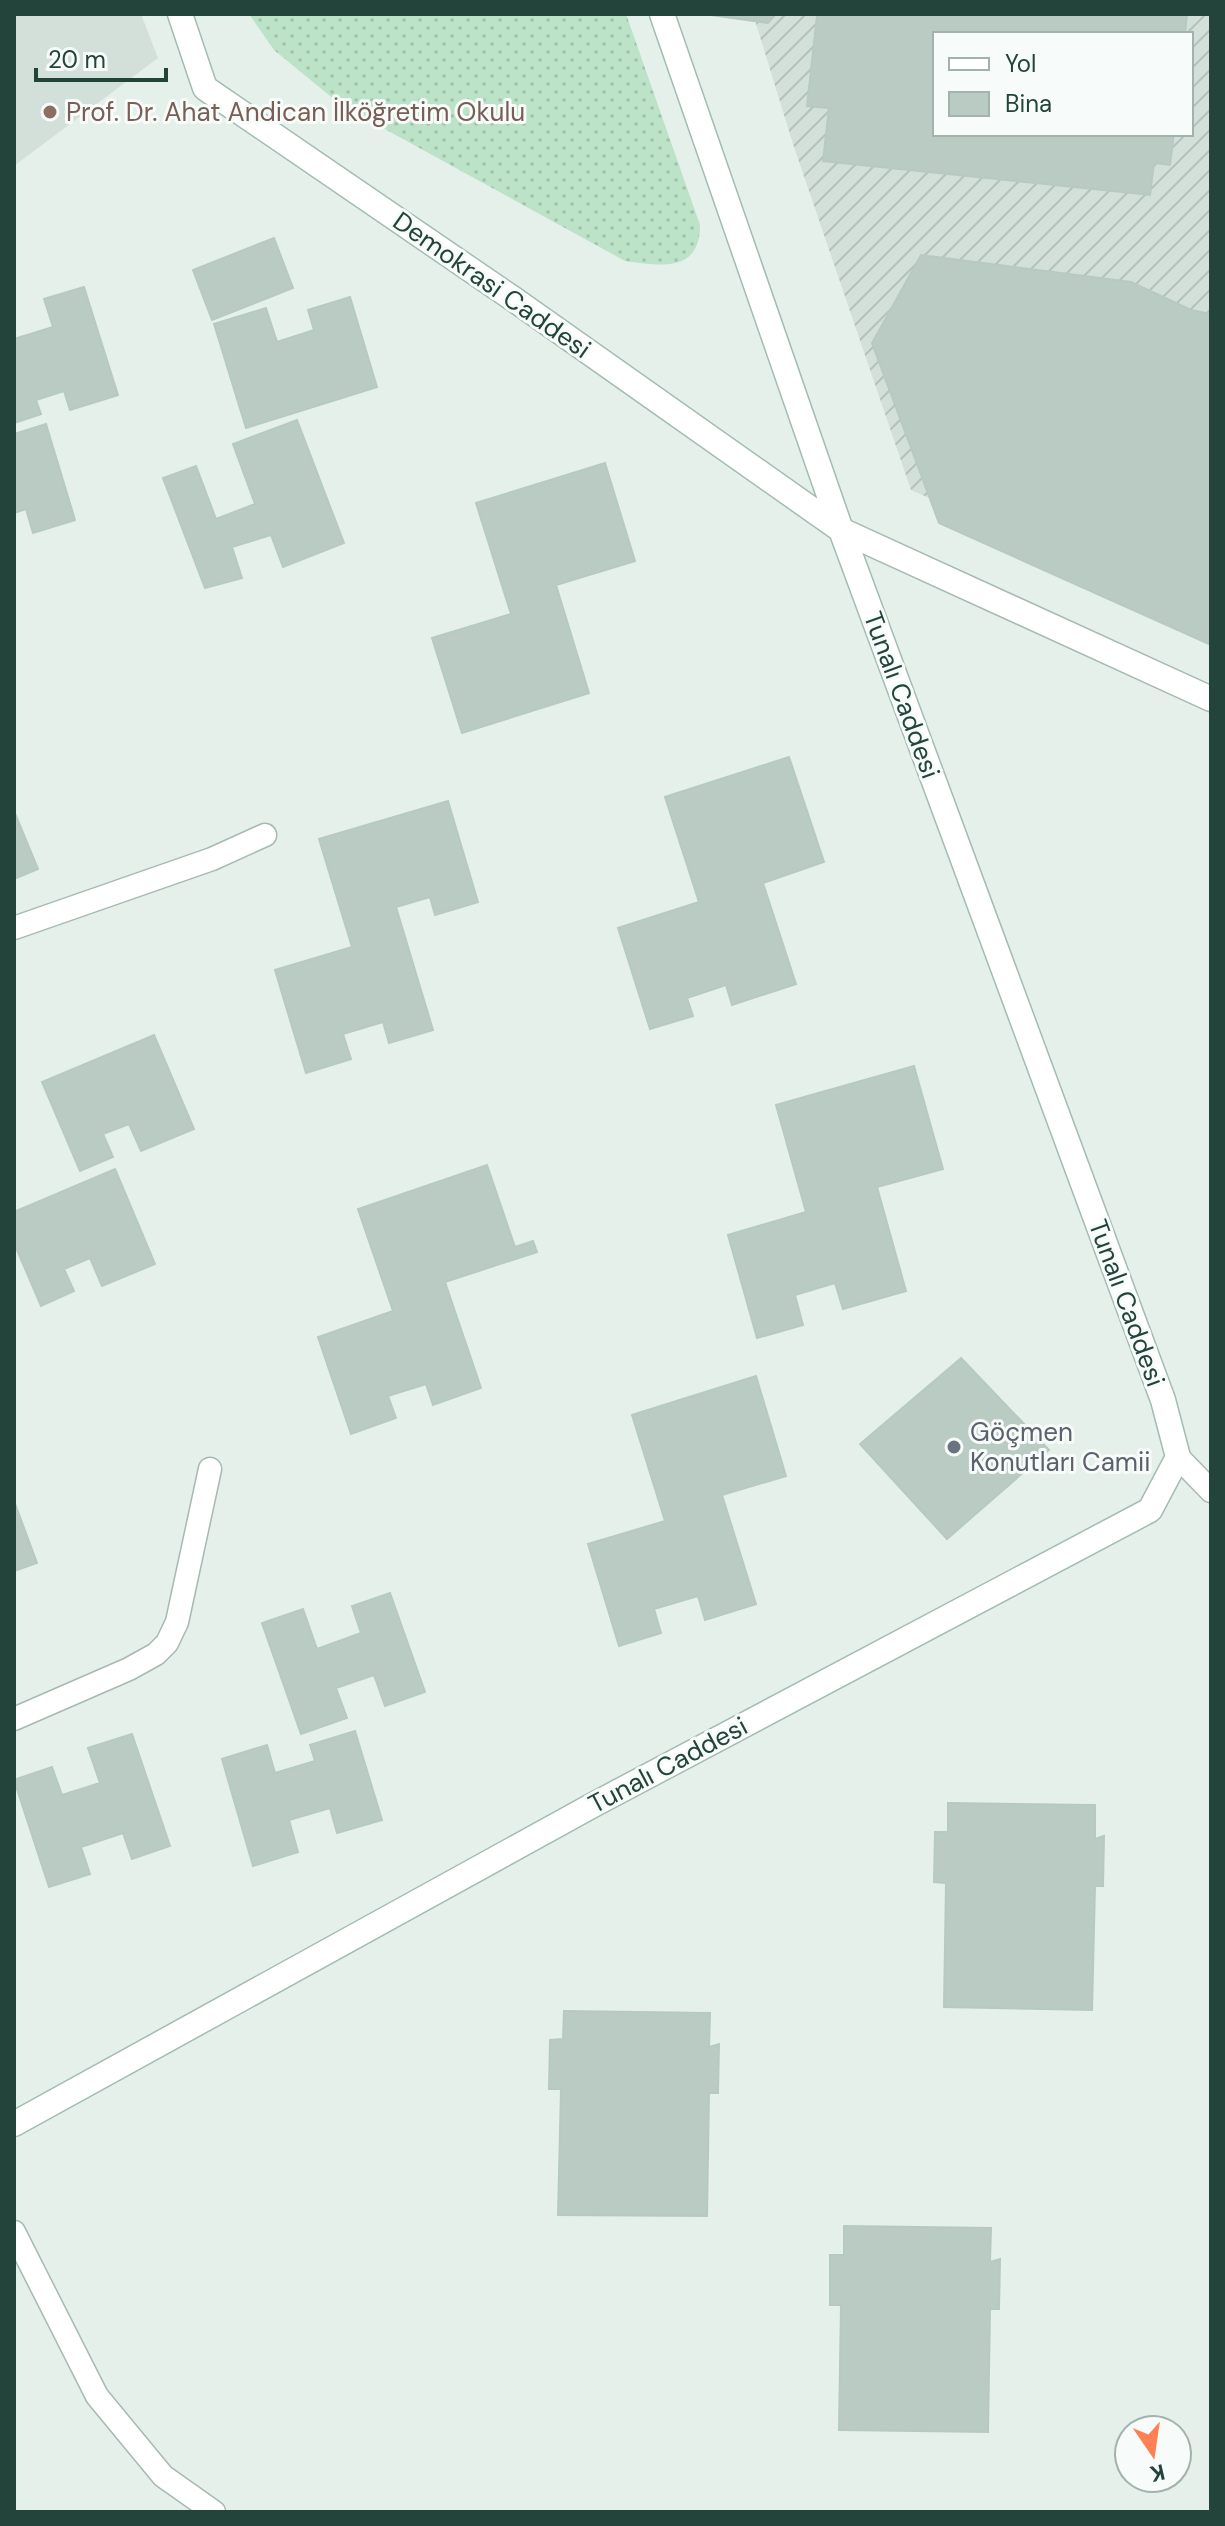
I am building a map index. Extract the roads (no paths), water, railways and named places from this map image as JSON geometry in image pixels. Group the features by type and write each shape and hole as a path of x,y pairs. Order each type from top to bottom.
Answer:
{"street":[{"name":"Demokrasi Caddesi","path":"180,14 205,88 512,298 841,530 1211,699"},
{"name":"Tunalı Caddesi","path":"14,2124 595,1804 1150,1510 1178,1457 1163,1400 841,530 662,14"}],"lane":[{"path":"14,928 212,859 265,835"},
{"path":"1178,1457 1211,1491"},
{"path":"14,1719 129,1669 156,1654 167,1643 177,1622 210,1469"},
{"path":"14,2232 97,2396 163,2476 214,2512"}],"place":[{"name":"Prof. Dr. Ahat Andican İlköğretim Okulu","path":"50,112"},
{"name":"Göçmen Konutları Camii","path":"954,1447"}]}
